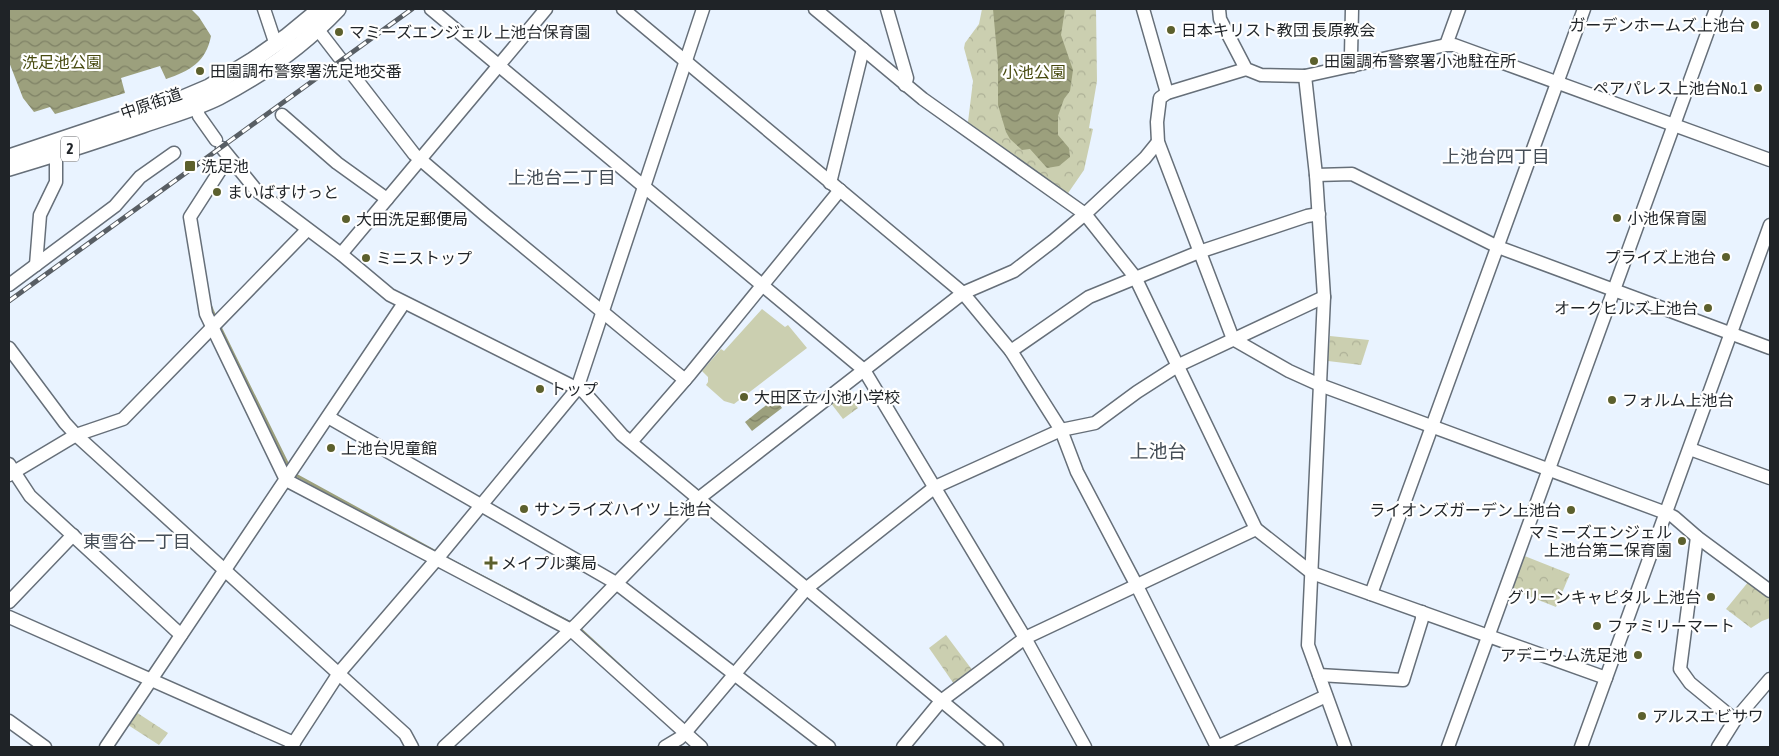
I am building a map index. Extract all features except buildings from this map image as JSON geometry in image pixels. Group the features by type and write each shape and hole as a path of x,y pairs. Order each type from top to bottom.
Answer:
{"main road":[{"name":"中原街道","path":"9,168 56,154 193,101 209,87 316,19 338,9"},
{"name":"中原街道","path":"9,156 193,101 218,97 287,54 316,19"}],"street":[{"path":"264,9 276,45"},
{"path":"431,9 864,370 1025,638 1085,747"},
{"path":"341,254 546,9"},
{"path":"623,9 963,293 1010,351 1061,430 1078,472 1217,747 1326,696"},
{"path":"9,616 292,745 338,674 436,560 577,388 703,9"},
{"path":"815,9 922,99 1085,214 1135,277 1179,365 1256,529 1312,573 1606,678"},
{"path":"887,9 907,78 905,84"},
{"path":"1143,9 1167,93"},
{"path":"1219,9 1220,20 1246,69"},
{"path":"1352,9 1351,55 1353,66"},
{"path":"1446,45 1459,9"},
{"path":"1372,594 1584,9"},
{"path":"1448,747 1716,9"},
{"path":"316,19 409,147 420,159 685,380"},
{"path":"1770,160 1454,44 1306,76 1261,75 1246,69 1167,93 1160,98 1157,122 1158,142 1233,339 1288,370 1320,385 1666,513 1674,517 1770,591"},
{"path":"632,442 685,380 762,284 835,186 863,49"},
{"path":"1306,76 1316,175 1324,297 1308,645 1345,747"},
{"path":"193,101 199,116 222,149 256,190 341,254 390,295 586,394 622,435 996,747"},
{"path":"282,115 337,163 386,199"},
{"path":"444,747 573,627 698,499 963,293 1014,271 1085,214 1145,158 1158,142"},
{"path":"222,149 190,217 206,314 286,480 436,560 573,627 687,730 701,747"},
{"path":"9,285 115,206 140,177 174,153"},
{"path":"36,264 40,215 56,182 56,154"},
{"path":"1316,175 1352,174 1498,247 1770,348"},
{"path":"1010,351 1089,297 1199,252 1307,216 1319,214"},
{"path":"1582,747 1770,225"},
{"path":"182,635 30,496 10,470 76,435 123,419 307,230"},
{"path":"666,747 680,738 807,588 935,487 1061,430 1095,423 1137,392 1179,365 1324,297"},
{"path":"106,747 404,303"},
{"path":"10,352 76,435 405,734 412,747"},
{"path":"328,417 616,583 829,747"},
{"path":"1690,449 1770,478"},
{"path":"903,747 942,701 1025,638 1256,529"},
{"path":"9,602 73,535"},
{"path":"1698,537 1680,668 1690,683 1735,720"},
{"path":"1319,675 1403,680 1422,619 1422,612"},
{"path":"1718,747 1735,720 1770,679"},
{"path":"9,721 45,747"}],"green space":[{"name":"小池公園","path":"982,9 1096,9 1097,81 1089,128 1093,129 1084,170 1064,199 967,130 973,81 964,48 965,43 979,24"},
{"path":"762,309 785,327 788,325 807,348 734,404 724,401 706,385 708,377 702,371 721,349 724,351"},
{"path":"1330,336 1369,340 1361,365 1328,361"},
{"path":"845,390 858,408 843,419 830,402"},
{"path":"1522,555 1570,574 1556,607 1511,589"},
{"path":"1749,581 1770,596 1770,618 1751,628 1726,609"},
{"path":"946,635 973,671 954,684 929,648"},
{"path":"136,712 168,733 159,745 128,725"}],"water":[{"name":"洗足池公園","path":"9,9 191,9 199,17 211,36 209,45 201,59 182,73 166,79 160,66 121,78 125,93 55,114 50,107 34,112 23,98 9,62"},
{"path":"993,9 1065,9 1061,35 1073,70 1070,91 1064,99 1058,116 1058,135 1069,148 1070,157 1059,166 1047,168 1030,149 1022,150 1010,139 1006,132 998,105 998,64"},
{"path":"775,398 782,408 752,431 745,422"}],"waterway":[{"path":"211,307 216,319"},
{"path":"219,325 289,467"},
{"path":"294,474 438,553"},
{"path":"443,556 573,624"},
{"path":"578,627 630,675"}],"railway":[{"path":"9,301 412,9"}],"place":[{"name":"ガーデンホームズ上池台","path":"1755,25"},
{"name":"日本キリスト教団 長原教会","path":"1171,30"},
{"name":"マミーズエンジェル 上池台保育園","path":"339,32"},
{"name":"田園調布警察署小池駐在所","path":"1314,61"},
{"name":"田園調布警察署洗足地交番","path":"200,71"},
{"name":"ペアパレス上池台No.1","path":"1758,88"},
{"name":"洗足池","path":"190,166"},
{"name":"まいばすけっと","path":"217,192"},
{"name":"小池保育園","path":"1617,218"},
{"name":"大田洗足郵便局","path":"346,219"},
{"name":"プライズ上池台","path":"1726,257"},
{"name":"ミニストップ","path":"366,258"},
{"name":"オークヒルズ上池台","path":"1708,308"},
{"name":"トップ","path":"540,389"},
{"name":"大田区立 小池小学校","path":"744,397"},
{"name":"フォルム上池台","path":"1612,400"},
{"name":"上池台児童館","path":"331,448"},
{"name":"サンライズハイツ 上池台","path":"524,509"},
{"name":"ライオンズガーデン上池台","path":"1571,510"},
{"name":"マミーズエンジェル 上池台第二保育園","path":"1682,541"},
{"name":"メイプル薬局","path":"491,563"},
{"name":"グリーンキャピタル 上池台","path":"1711,597"},
{"name":"ファミリーマート","path":"1597,626"},
{"name":"アデニウム洗足池","path":"1638,655"},
{"name":"アルスエビサワ","path":"1642,716"}],"district":[{"name":"上池台四丁目","path":"1496,157"},
{"name":"上池台二丁目","path":"562,178"},
{"name":"上池台","path":"1158,451"},
{"name":"東雪谷一丁目","path":"137,542"}]}
